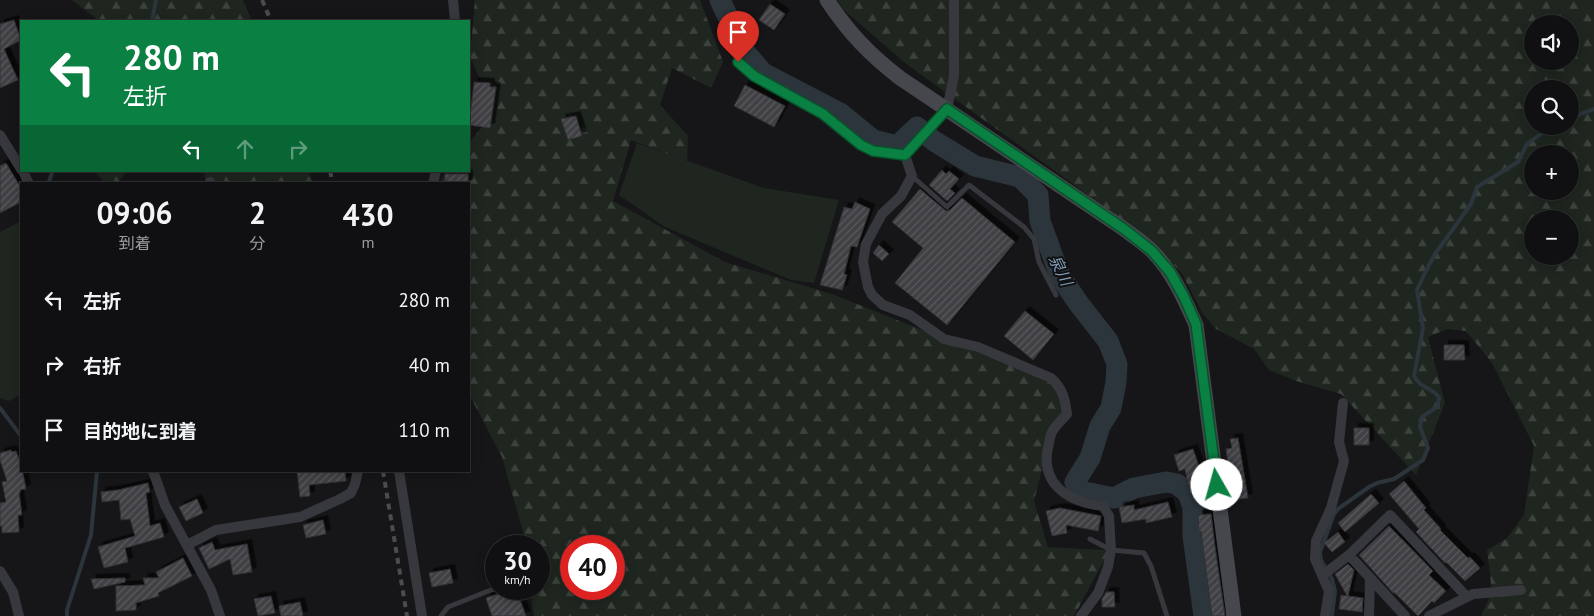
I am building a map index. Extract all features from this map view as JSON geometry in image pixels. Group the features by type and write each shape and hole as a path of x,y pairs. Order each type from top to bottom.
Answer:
{"street":[{"path":"453,0 455,20"},
{"path":"827,0 858,41 877,60 1124,229 1152,251 1170,272 1196,324 1234,616"},
{"path":"905,155 947,109 954,76 954,0"},
{"path":"738,62 754,76 823,114 861,145 873,151 905,155"},
{"path":"0,135 20,167"},
{"path":"905,155 912,176 901,196 882,214 866,244 863,262 868,287 872,295 883,305 910,315 944,339 978,347 1051,378 1060,386 1065,398 1067,414 1052,432 1045,457 1048,472 1056,487 1071,498 1091,505 1103,506 1109,516 1111,550 1108,567 1098,593 1081,616"},
{"path":"1325,616 1329,591 1326,573 1315,559 1316,541 1332,508 1344,461 1339,442 1342,403"},
{"path":"152,472 165,505 212,590 220,616"},
{"path":"188,545 216,530 300,517 351,493 358,472"},
{"path":"399,472 422,616"},
{"path":"1326,573 1349,555 1390,515 1466,596"},
{"path":"1349,555 1405,616"},
{"path":"0,571 13,592 18,616"},
{"path":"1370,578 1370,616"},
{"path":"1429,616 1473,594 1521,590"}],"lane":[{"path":"912,176 947,207 969,185 1024,227 1034,239 1039,262 1056,295"},
{"path":"1090,539 1111,550 1144,553 1152,566 1167,616"},
{"path":"441,616 448,607 485,592"}],"green space":[{"path":"72,0 243,0 252,20 98,20"},
{"path":"475,0 700,0 723,62 711,88 672,68 660,105 688,136 687,161 631,140 613,201 725,262 832,294 1057,384 1067,414 1045,457 1034,501 1048,547 1104,550 1108,553 1074,616 534,616 532,600 550,600 550,535 523,535 502,457 470,396 470,182 440,182 445,172 470,172 470,142 490,117 483,86 470,57"},
{"path":"837,0 1594,0 1594,616 1481,616 1492,592 1487,550 1506,539 1524,515 1534,446 1492,363 1466,331 1447,329 1428,337 1445,403 1416,475 1341,394 1296,381 1269,370 1254,349 1216,329 1203,314 1181,272 1138,231 1107,212 1084,192 905,63 843,9"},
{"path":"637,143 764,188 839,200 814,283 791,280 665,227 619,195"},
{"path":"95,172 126,172 119,182 104,182"},
{"path":"204,172 309,172 312,182 206,182"},
{"path":"20,222 20,395 9,401 0,398 0,232"}],"building":[{"path":"770,4 785,14 774,30 759,20"},
{"path":"14,20 20,41 4,49 18,80 0,88 0,24"},
{"path":"474,82 490,83 490,87 496,87 490,128 470,125"},
{"path":"745,85 785,106 774,127 734,106"},
{"path":"576,116 582,136 568,140 561,119"},
{"path":"6,163 20,186 20,203 0,213 0,166"},
{"path":"942,170 946,174 949,171 959,179 950,189 955,193 947,201 929,185"},
{"path":"445,174 468,174 468,182 445,182"},
{"path":"920,189 946,211 950,210 962,198 1015,242 947,325 895,283 923,248 892,222"},
{"path":"855,202 870,209 857,247 851,246 844,274 847,275 842,290 820,285 844,207 852,209"},
{"path":"879,245 889,254 882,261 873,253"},
{"path":"1025,311 1054,334 1033,360 1004,336"},
{"path":"1444,345 1464,345 1465,360 1444,360"},
{"path":"1354,428 1369,428 1369,445 1354,445"},
{"path":"1238,438 1248,498 1232,500 1230,489 1237,488 1234,464 1228,465 1226,449 1232,448 1230,439"},
{"path":"1193,449 1201,472 1203,471 1206,491 1194,492 1188,484 1185,469 1179,471 1174,455"},
{"path":"11,450 12,452 16,451 20,461 20,472 23,472 26,489 20,490 19,493 22,515 18,515 19,532 2,533 2,526 0,526 0,503 6,502 2,482 7,481 0,460 0,453"},
{"path":"297,472 345,472 346,481 309,485 310,496 300,497"},
{"path":"1404,481 1426,508 1424,510 1440,530 1480,568 1465,581 1416,532 1419,529 1389,494"},
{"path":"148,483 150,492 146,493 150,526 160,523 164,537 125,548 128,562 104,568 98,547 135,536 130,519 121,520 119,500 102,502 101,492"},
{"path":"1371,494 1379,503 1345,532 1338,523"},
{"path":"197,499 203,513 186,521 179,507"},
{"path":"1168,502 1172,517 1146,523 1146,519 1122,523 1119,507 1134,505 1134,510"},
{"path":"1060,508 1101,516 1098,531 1066,525 1067,533 1052,536 1046,511"},
{"path":"1211,514 1225,616 1212,616 1201,531 1199,532 1198,515"},
{"path":"323,520 326,534 306,538 303,525"},
{"path":"1389,526 1433,571 1429,575 1446,591 1434,603 1432,601 1418,616 1394,592 1394,594 1359,555"},
{"path":"1338,532 1345,542 1332,552 1324,543"},
{"path":"212,542 215,550 247,544 252,572 233,575 230,559 209,569 199,548"},
{"path":"183,558 192,576 158,593 159,596 136,603 136,610 116,611 116,586 145,585 143,578 159,578 156,572"},
{"path":"1348,564 1354,570 1348,596 1363,598 1362,612 1339,609 1341,595 1347,596 1335,574"},
{"path":"450,569 453,583 432,587 429,573"},
{"path":"125,578 125,582 94,589 91,579"},
{"path":"1106,592 1114,592 1115,607 1102,607 1102,599"},
{"path":"271,596 275,613 258,616 254,599"},
{"path":"487,600 520,600 526,616 492,616"},
{"path":"300,602 303,616 281,616 279,606"}],"waterway":[{"path":"152,20 156,0"},
{"name":"泉川","path":"720,0 744,51 763,73 840,113 873,140 897,146 917,127 934,141 975,166 1020,177 1038,195 1040,221 1060,276 1108,341 1117,364 1111,408 1100,426 1090,458 1075,482 1080,491 1114,498 1134,488 1166,482 1177,484 1188,493 1193,507 1193,536 1204,616"},
{"path":"1579,115 1594,109"},
{"path":"1332,616 1335,591 1332,579 1321,560 1320,552 1334,514 1338,509 1369,487 1394,479 1423,460 1428,448 1420,427 1422,417 1438,406 1439,397 1420,383 1414,376 1423,328 1417,290 1435,254 1471,204 1477,187 1518,162 1527,144 1540,135"},
{"path":"49,182 52,172"},
{"path":"0,408 20,435"},
{"path":"67,616 67,610 91,535 97,472"}],"railway":[{"path":"262,0 271,20"},
{"path":"330,172 333,182"},
{"path":"383,472 407,616"}],"route":[{"path":"738,62 754,76 823,114 861,145 873,151 905,155 947,109 1124,229 1152,251 1170,272 1196,324 1217,485"}]}
